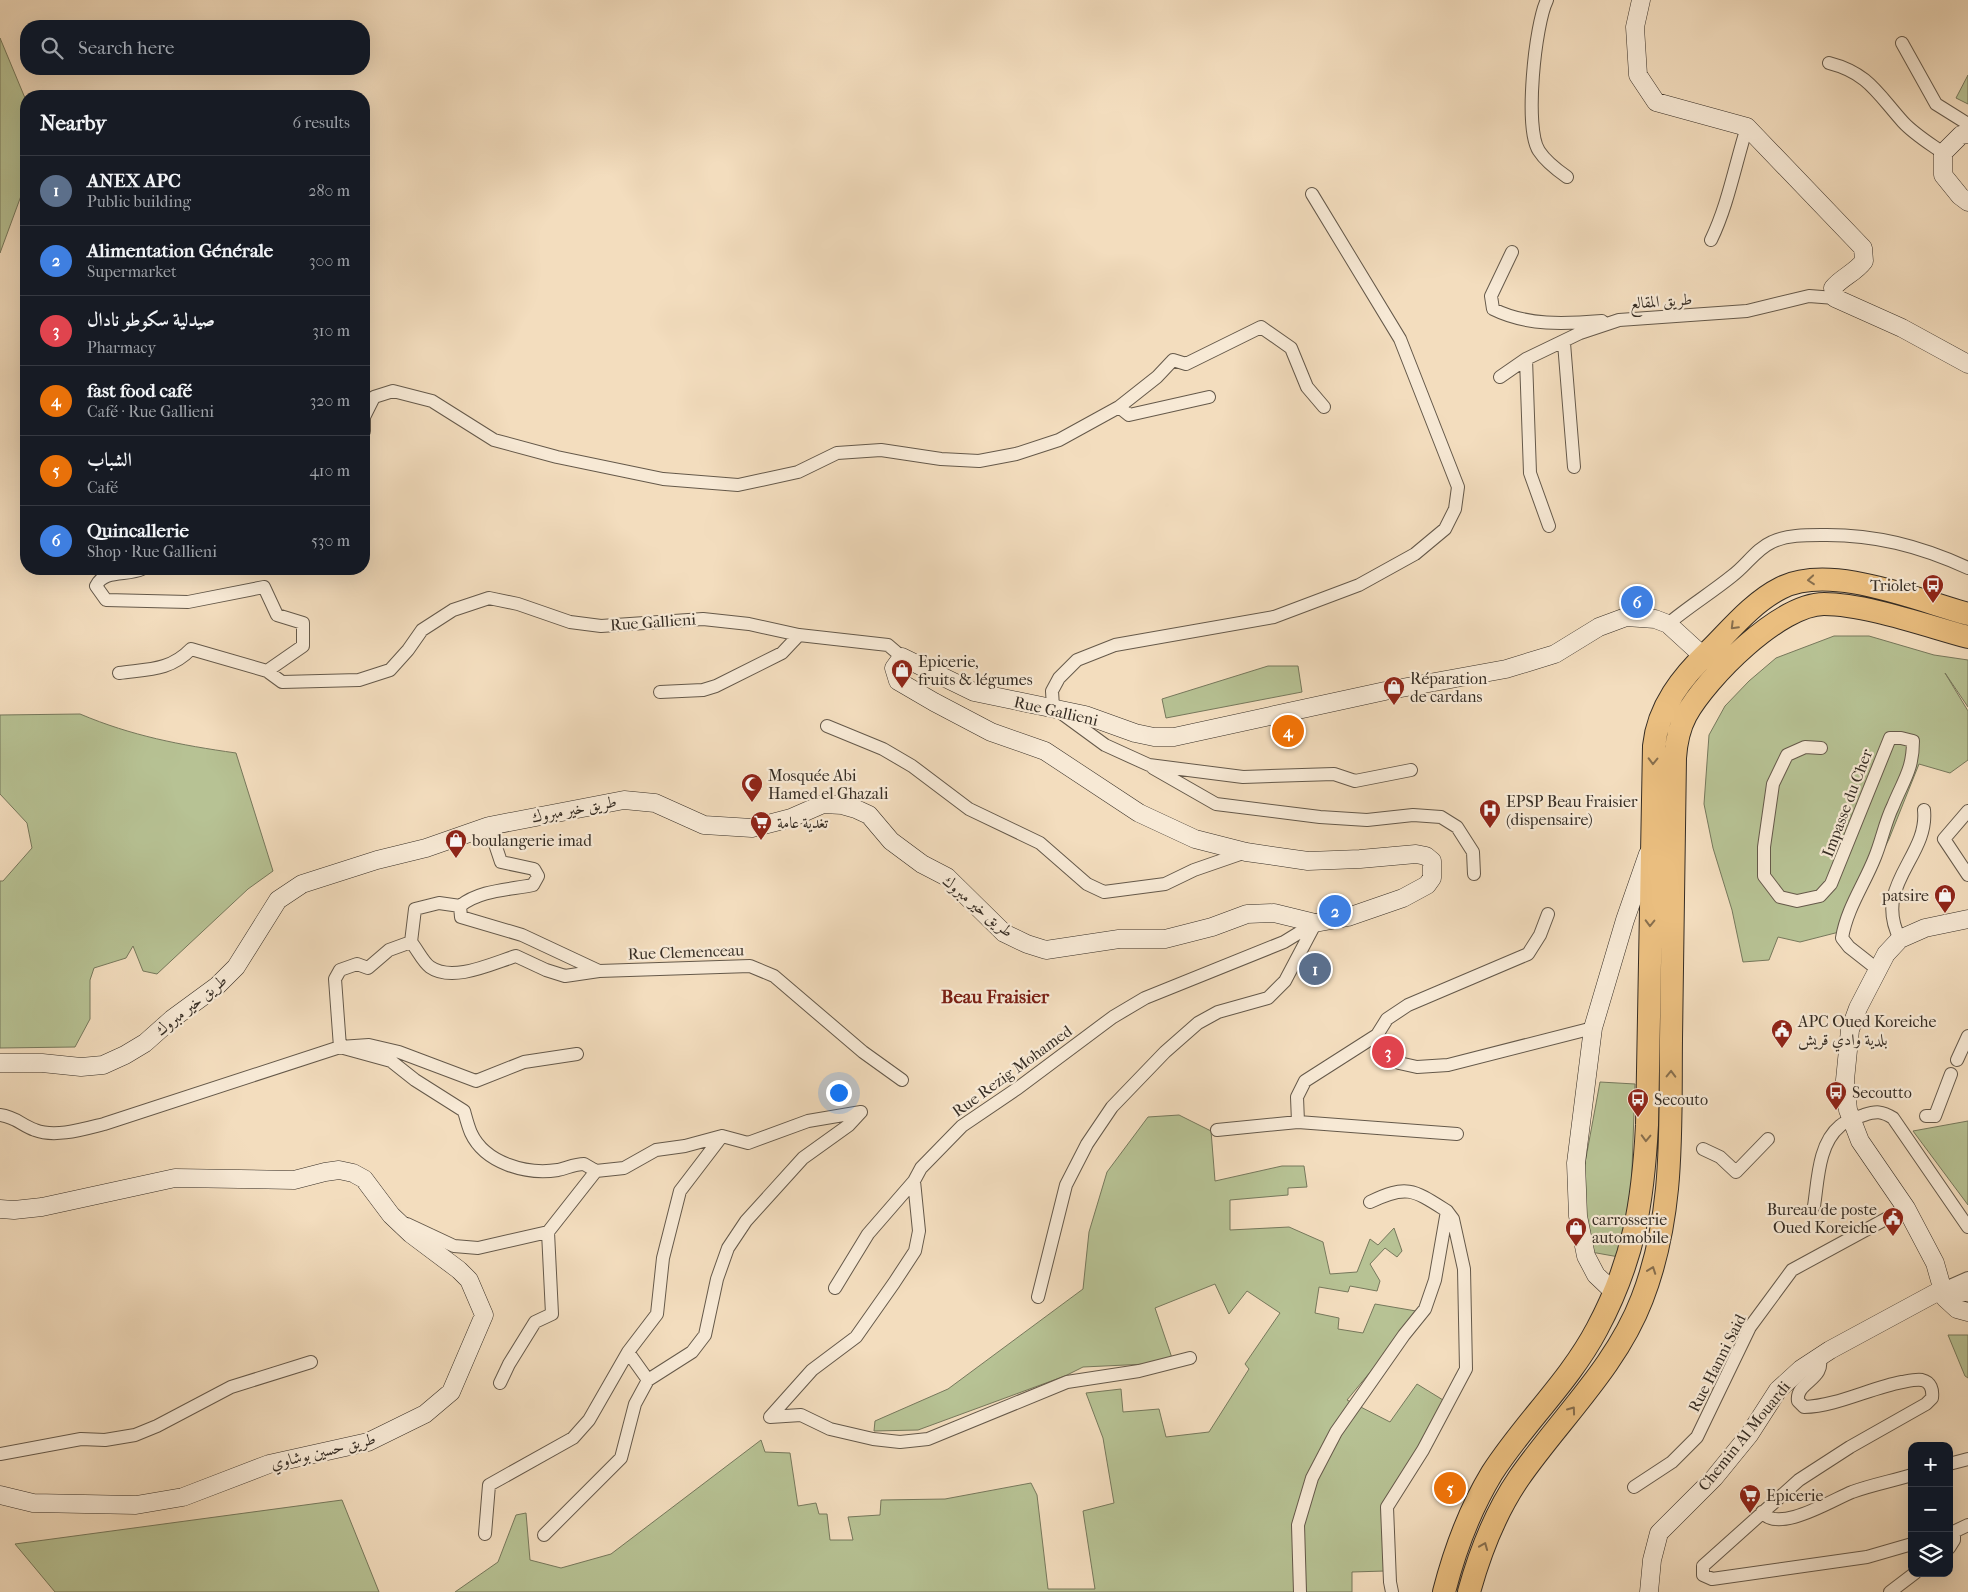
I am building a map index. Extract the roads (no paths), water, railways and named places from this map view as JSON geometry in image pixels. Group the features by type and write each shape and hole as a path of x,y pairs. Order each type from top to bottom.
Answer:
{"highway":[{"path":"1444,1592 1455,1550 1479,1496 1510,1449 1580,1358 1615,1293 1636,1230 1644,1175 1654,746 1658,723 1674,692 1704,656 1754,607 1779,589 1803,580 1834,579 1854,582 1968,614"},
{"path":"1469,1592 1482,1550 1508,1496 1599,1373 1625,1333 1642,1299 1660,1248 1665,1217 1670,1144 1675,758 1678,737 1686,716 1710,682 1777,621 1799,609 1823,604 1850,607 1968,637"}],"street":[{"path":"1547,0 1533,68 1531,118 1538,150 1555,169 1567,177"},
{"path":"1641,0 1635,26 1638,75 1656,102 1747,127 1863,248 1864,261 1856,272 1840,280 1833,288 1835,298 1902,328 1968,364"},
{"path":"1902,43 1936,104 1968,124"},
{"path":"1829,63 1849,68 1866,80 1904,123 1943,152"},
{"path":"1711,240 1724,212 1729,186 1747,127"},
{"path":"1968,134 1961,135 1943,152 1944,175 1960,196 1968,202"},
{"path":"1312,194 1400,339 1458,487 1455,509 1445,529 1415,554 1359,585 1274,617 1114,645 1077,660 1059,678 1052,691 1053,707 1105,745 1149,765 1216,804 1320,817 1367,820 1414,815 1441,817 1457,827 1473,852 1474,874"},
{"path":"1512,252 1491,296 1493,309 1505,315 1556,324 1619,320"},
{"name":"طريق المقالع","path":"1500,377 1526,359 1580,333 1619,320 1746,311 1809,296 1835,298"},
{"path":"370,405 374,397 394,391 432,401 494,440 557,458 663,479 738,485 798,472 837,453 881,450 942,459 979,461 1016,454 1059,440 1119,406 1157,377 1173,360 1186,364 1261,327 1291,348 1307,387 1324,407"},
{"path":"1564,342 1574,467"},
{"path":"1526,359 1530,473 1549,526"},
{"path":"1119,406 1129,415 1209,397"},
{"path":"1668,624 1733,575 1760,550 1772,542 1786,537 1872,536 1905,543 1941,555 1968,568"},
{"path":"107,575 98,581 96,586 98,592 106,600 188,602 264,587 277,615 303,624 303,646 267,671 191,649 180,661 166,666 119,673"},
{"name":"Rue Gallieni","path":"267,671 282,682 359,680 390,670 408,650 422,630 453,610 489,598 518,604 570,622 601,626 703,619 749,624 799,635 888,645 902,657 974,692 1032,705 1053,707 1093,718 1135,733 1154,737 1174,737 1385,691 1506,669 1555,654 1599,627 1626,617 1655,619 1668,624 1704,656"},
{"path":"660,692 703,690 716,686 782,653 799,635"},
{"name":"طريق خير مبروك","path":"0,1063 42,1063 81,1067 103,1065 125,1055 145,1043 172,1019 217,986 236,967 278,900 302,884 368,863 426,848 489,826 624,800 655,803 704,825 752,828 791,818 823,804 842,805 869,816 892,841 922,864 947,877 1004,933 1027,944 1046,950 1120,939 1165,939 1212,927 1247,914 1274,912 1315,923 1357,914 1403,898 1427,885 1432,878 1432,861 1426,856 1416,854 1308,861 1246,852 1195,839 1168,828 1139,813 1045,751 991,732 934,702 896,678 894,668 902,657"},
{"path":"827,726 883,749 912,766 969,809 1040,843 1087,884 1104,892 1128,891 1165,884 1194,870 1246,852"},
{"name":"Impasse du Cher","path":"1821,748 1805,747 1787,755 1773,784 1764,846 1764,876 1780,897 1798,901 1820,896 1831,884 1847,850 1890,738 1913,741 1913,762 1892,808 1875,858 1847,916 1843,930 1842,938 1849,947 1876,969"},
{"path":"1149,765 1243,777 1334,774 1356,781 1411,770"},
{"path":"1900,939 1895,928 1892,908 1896,888 1923,835 1924,810"},
{"path":"1968,811 1944,839 1968,875"},
{"path":"461,912 470,899 497,890 533,885 538,876 534,868 501,862 489,826"},
{"path":"1615,1293 1596,1275 1586,1256 1578,1216 1576,1163 1593,1028 1625,920 1652,844"},
{"path":"340,1047 335,979 340,970 357,964 368,968 389,950 411,942 415,909 439,903 522,936 599,971"},
{"path":"1298,1122 1297,1097 1305,1081 1377,1035 1388,1020 1408,1005 1528,954 1540,935 1548,914"},
{"path":"1968,919 1925,928 1900,939 1886,954 1876,969 1850,1030 1845,1080 1848,1110 1860,1141 1906,1208 1935,1263 1941,1290 1950,1304 1968,1312"},
{"path":"1038,1297 1066,1185 1087,1144 1112,1107 1165,1052 1198,1024 1218,1012 1268,998 1285,981 1315,923"},
{"name":"Rue Rezig Mohamed","path":"835,1288 868,1234 914,1180 921,1168 962,1126 1018,1088 1113,1017 1145,998 1284,942 1315,923"},
{"name":"Rue Clemenceau","path":"411,942 430,967 451,973 470,972 516,956 546,970 565,976 599,971 750,966 774,976 863,1052 902,1080"},
{"path":"1377,1035 1386,1056 1400,1064 1417,1067 1448,1065 1593,1028"},
{"path":"1958,1060 1968,1036"},
{"path":"0,1115 13,1116 35,1131 69,1132 104,1124 340,1047 369,1046 399,1052 476,1081 524,1062 577,1054"},
{"path":"340,1047 391,1061 415,1080 464,1111 471,1133 486,1154 507,1165 532,1170 558,1170 584,1164 596,1171 624,1168 656,1150 685,1146 722,1136 748,1142 808,1120 861,1112 849,1126 803,1158 746,1221 728,1248 718,1279 705,1335 692,1352 648,1380 635,1404 621,1458 544,1535"},
{"path":"1926,1116 1935,1116 1951,1074"},
{"path":"1814,1206 1821,1162 1828,1143 1839,1126 1877,1111 1893,1118 1968,1226"},
{"path":"1217,1130 1298,1122 1457,1134"},
{"path":"485,1534 489,1486 573,1438 589,1420 628,1352 657,1314 663,1258 680,1191 722,1136"},
{"path":"1703,1149 1720,1157 1736,1172 1768,1139"},
{"name":"طريق حسين بوشاوي","path":"0,1209 14,1210 42,1206 175,1178 294,1180 339,1170 353,1173 364,1179 396,1219 469,1280 484,1316 451,1392 425,1414 368,1442 269,1464 183,1497 136,1505 77,1506 33,1504 0,1495"},
{"path":"396,1219 454,1246 478,1248 548,1232 596,1171"},
{"path":"914,1180 919,1231 914,1252 856,1337 812,1370 776,1409 772,1418 801,1415 830,1429 873,1439 900,1442 928,1439 1067,1382 1139,1371 1190,1358"},
{"path":"1370,1202 1391,1192 1412,1190 1447,1211 1452,1219 1464,1268 1466,1369 1422,1450 1387,1508 1392,1592"},
{"name":"Rue Hanni Said","path":"1634,1487 1672,1462 1697,1437 1750,1327 1792,1270 1906,1208"},
{"path":"1300,1592 1298,1525 1312,1478 1336,1432 1425,1309 1436,1280 1447,1211"},
{"path":"500,1383 509,1364 536,1322 552,1314 548,1232"},
{"path":"1941,1290 1968,1278"},
{"path":"1941,1290 1968,1292"},
{"name":"Chemin Al Mouardi","path":"1649,1592 1652,1560 1660,1533 1714,1478 1749,1435 1778,1390 1800,1369 1819,1357 1941,1290"},
{"path":"628,1352 648,1380"},
{"path":"1819,1357 1820,1368 1818,1375 1801,1389 1798,1396 1798,1401 1802,1406 1824,1403 1884,1385 1918,1380 1927,1382 1931,1386 1932,1398 1926,1404 1850,1447 1799,1480 1703,1566 1704,1577 1712,1579 1867,1557 1908,1545"},
{"path":"0,1454 81,1439 105,1440 135,1435 157,1426 231,1387 311,1362"},
{"path":"1953,1463 1968,1459"},
{"path":"1762,1512 1766,1517 1776,1520 1806,1514 1852,1492 1908,1476"},
{"path":"1953,1532 1968,1525"},
{"path":"1890,1592 1910,1577"}],"place":[{"name":"Quincallerie","path":"1637,602"},
{"name":"Triolet","path":"1933,604"},
{"name":"Epicerie, fruits & légumes","path":"902,689"},
{"name":"Réparation de cardans","path":"1394,706"},
{"name":"fast food café","path":"1288,731"},
{"name":"Mosquée Abi Hamed el Ghazali","path":"752,803"},
{"name":"EPSP Beau Fraisier (dispensaire)","path":"1490,829"},
{"name":"تغدية عامة","path":"761,841"},
{"name":"boulangerie imad","path":"456,859"},
{"name":"Alimentation Générale","path":"1335,911"},
{"name":"patsire","path":"1945,914"},
{"name":"ANEX APC","path":"1315,969"},
{"name":"APC Oued Koreiche بلدية وادي قريش","path":"1782,1049"},
{"name":"صيدلية سكوطو نادال","path":"1388,1052"},
{"name":"Secoutto","path":"1836,1111"},
{"name":"Secouto","path":"1638,1118"},
{"name":"Bureau de poste Oued Koreiche","path":"1893,1237"},
{"name":"carrosserie automobile","path":"1576,1247"},
{"name":"الشباب","path":"1450,1488"},
{"name":"Epicerie","path":"1750,1514"}],"district":[{"name":"Beau Fraisier","path":"995,997"}]}
